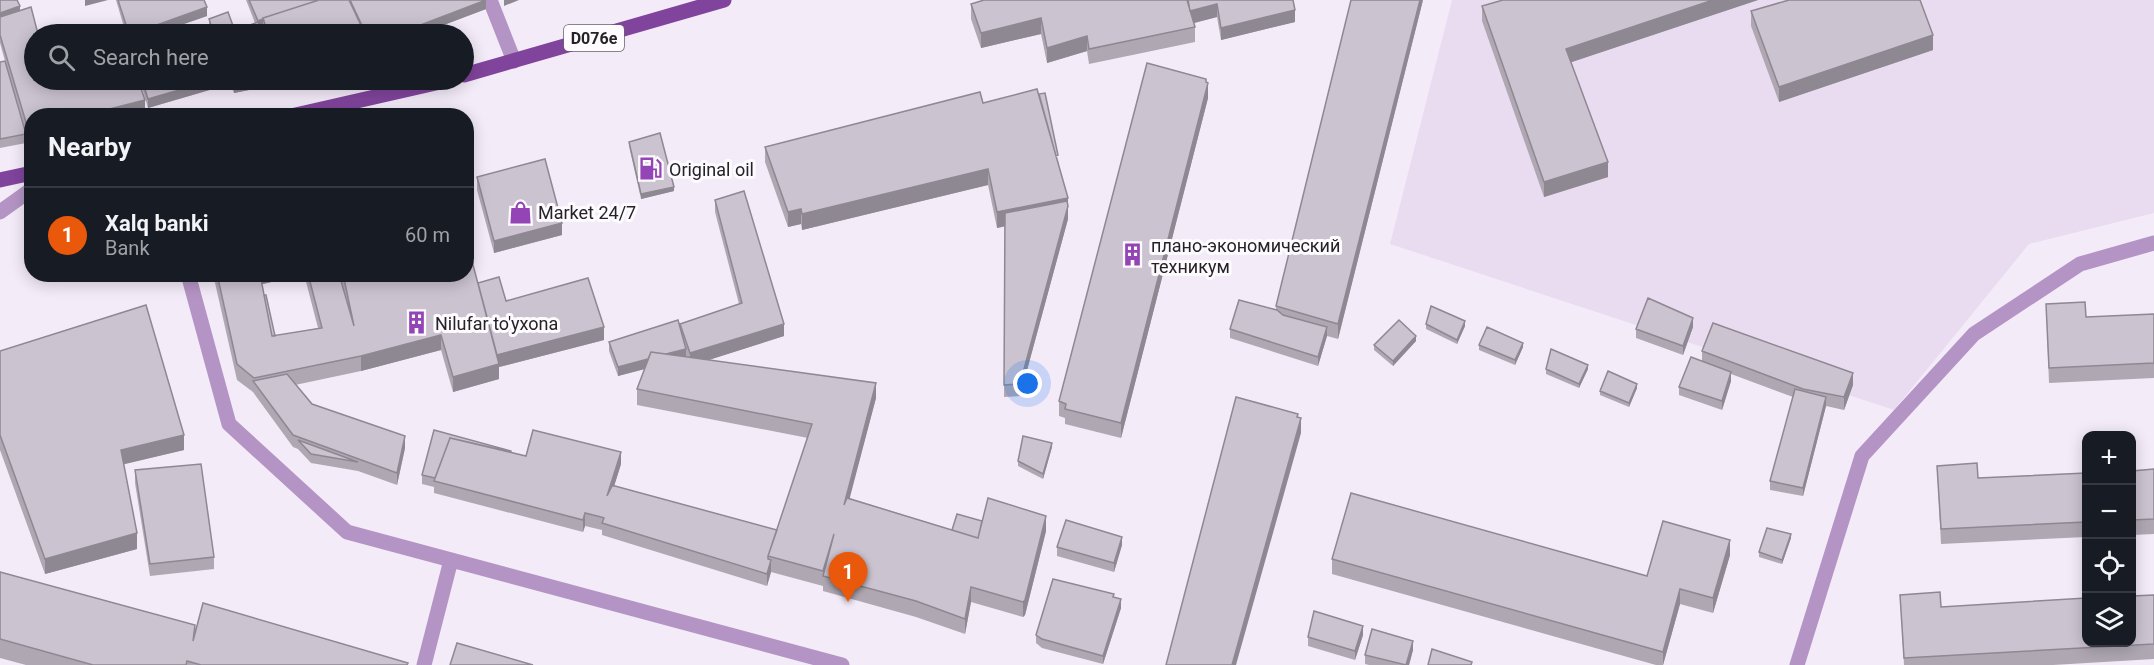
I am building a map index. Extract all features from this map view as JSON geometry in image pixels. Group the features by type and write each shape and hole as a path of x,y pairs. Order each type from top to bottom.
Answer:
{"main road":[{"name":"D076e","path":"474,72 724,0"},
{"path":"326,108 405,90"},
{"path":"0,180 24,175"}],"street":[{"path":"490,0 514,61"},
{"path":"0,212 24,195"},
{"path":"1797,665 1862,456 1974,334 2080,264 2154,243"},
{"path":"190,282 229,424 347,532 842,665"},
{"path":"424,665 451,560"}],"shaded area":[{"path":"1452,0 2154,0 2154,213 2029,244 1894,410 1390,244"}],"building":[{"path":"0,0 17,0 20,6 0,13"},
{"path":"118,0 204,0 207,7 160,24 126,24"},
{"path":"249,0 319,0 258,21"},
{"path":"319,0 349,0 360,24 265,24 263,18"},
{"path":"350,0 486,0 423,24 361,24"},
{"path":"984,0 1187,0 1195,27 1089,49 1087,36 1047,48 1041,18 981,33 971,4"},
{"path":"1188,0 1293,0 1295,10 1221,28 1217,4 1190,11"},
{"path":"1351,0 1420,0 1338,324 1276,306"},
{"path":"1503,0 1713,0 1566,49 1608,162 1544,182 1482,6"},
{"path":"1789,0 1920,0 1933,35 1779,87 1751,11"},
{"path":"31,7 35,24 24,24 24,90 142,90 145,100 114,108 24,108 24,116 0,35 0,17"},
{"path":"228,12 232,24 211,24 209,19"},
{"path":"5,61 24,127 24,134 0,139 0,62"},
{"name":"плано-экономический техникум","path":"1147,63 1206,79 1208,83 1121,423 1065,409 1066,404 1059,401"},
{"path":"1037,89 1068,198 997,212 988,169 802,214 801,209 788,212 765,147 980,92 983,103"},
{"path":"145,90 179,90 148,99"},
{"path":"1045,93 1058,155 1056,156 1039,94"},
{"name":"Original oil","path":"660,133 674,187 641,194 629,142"},
{"name":"Market 24/7","path":"545,159 562,223 494,241 477,177"},
{"path":"744,191 784,324 690,353 680,324 742,303 715,200"},
{"path":"1067,201 1068,206 1020,384 1004,385 1005,213"},
{"path":"474,269 499,364 453,377 441,335 361,356 254,378 237,364 219,282 262,282 272,336 322,328 310,282 341,282 354,326 345,282 474,282"},
{"path":"499,277 506,301 588,278 604,327 497,355 478,283"},
{"path":"264,295 266,295 275,336 272,336"},
{"path":"1648,298 1693,318 1683,346 1636,329"},
{"path":"1239,300 1327,327 1318,357 1230,329"},
{"path":"2085,302 2086,317 2154,314 2154,363 2049,368 2046,304"},
{"path":"146,305 184,435 121,450 137,533 45,559 0,435 0,351"},
{"path":"1431,306 1465,321 1457,340 1426,324"},
{"path":"678,320 686,349 666,354 651,352 648,359 618,367 609,342"},
{"path":"1399,320 1416,336 1393,361 1374,345"},
{"path":"1713,323 1853,373 1844,397 1803,389 1702,351"},
{"path":"1487,327 1523,343 1515,360 1479,345"},
{"path":"1551,349 1588,365 1579,384 1546,369"},
{"path":"651,352 876,383 844,505 847,498 978,538 988,498 1046,516 1025,600 1023,602 971,587 965,619 916,601 823,576 834,534 823,571 768,556 812,424 637,389"},
{"path":"1691,357 1731,372 1722,401 1679,387"},
{"path":"1608,371 1637,384 1629,403 1600,391"},
{"path":"287,374 312,404 405,436 397,473 293,435 253,381"},
{"path":"1795,389 1826,397 1803,488 1770,481"},
{"path":"1236,397 1298,414 1297,417 1301,418 1232,665 1166,665"},
{"path":"434,430 511,452 450,438 435,478 422,475"},
{"path":"533,430 621,452 607,496 612,486 615,486 777,530 768,556 771,560 767,574 602,523 604,518 601,517 585,513 583,520 434,481 450,438 526,456"},
{"path":"1023,436 1052,443 1043,474 1018,461"},
{"path":"298,440 358,462 311,454"},
{"path":"1977,463 1978,478 2082,473 2082,522 1941,529 1937,466"},
{"path":"201,464 214,557 150,564 135,470"},
{"path":"2154,469 2154,519 2136,520 2136,471"},
{"path":"1351,493 1647,576 1663,521 1730,540 1713,598 1680,589 1663,652 1332,559"},
{"path":"957,514 982,521 978,538 952,530"},
{"path":"1066,520 1122,537 1114,563 1057,547"},
{"path":"1767,528 1791,534 1782,560 1759,552"},
{"path":"0,572 195,625 193,641 203,603 408,663 407,665 201,665 187,661 186,665 93,665 0,639"},
{"path":"1053,579 1114,594 1113,597 1121,599 1103,656 1042,639 1036,635"},
{"path":"1940,592 1941,607 2082,598 2082,647 2100,647 1904,658 1900,595"},
{"path":"2154,595 2154,644 2136,645 2136,596"},
{"path":"1314,611 1363,626 1355,651 1308,637"},
{"path":"1372,629 1413,641 1406,665 1365,655"},
{"path":"457,643 533,665 450,665"},
{"path":"1432,649 1472,662 1471,665 1428,665"}],"place":[{"name":"Original oil","path":"651,169"},
{"name":"Market 24/7","path":"520,212"},
{"name":"плано-экономический техникум","path":"1133,255"},
{"name":"Nilufar to'yxona","path":"417,323"},
{"name":"Xalq banki","path":"848,602"}]}
